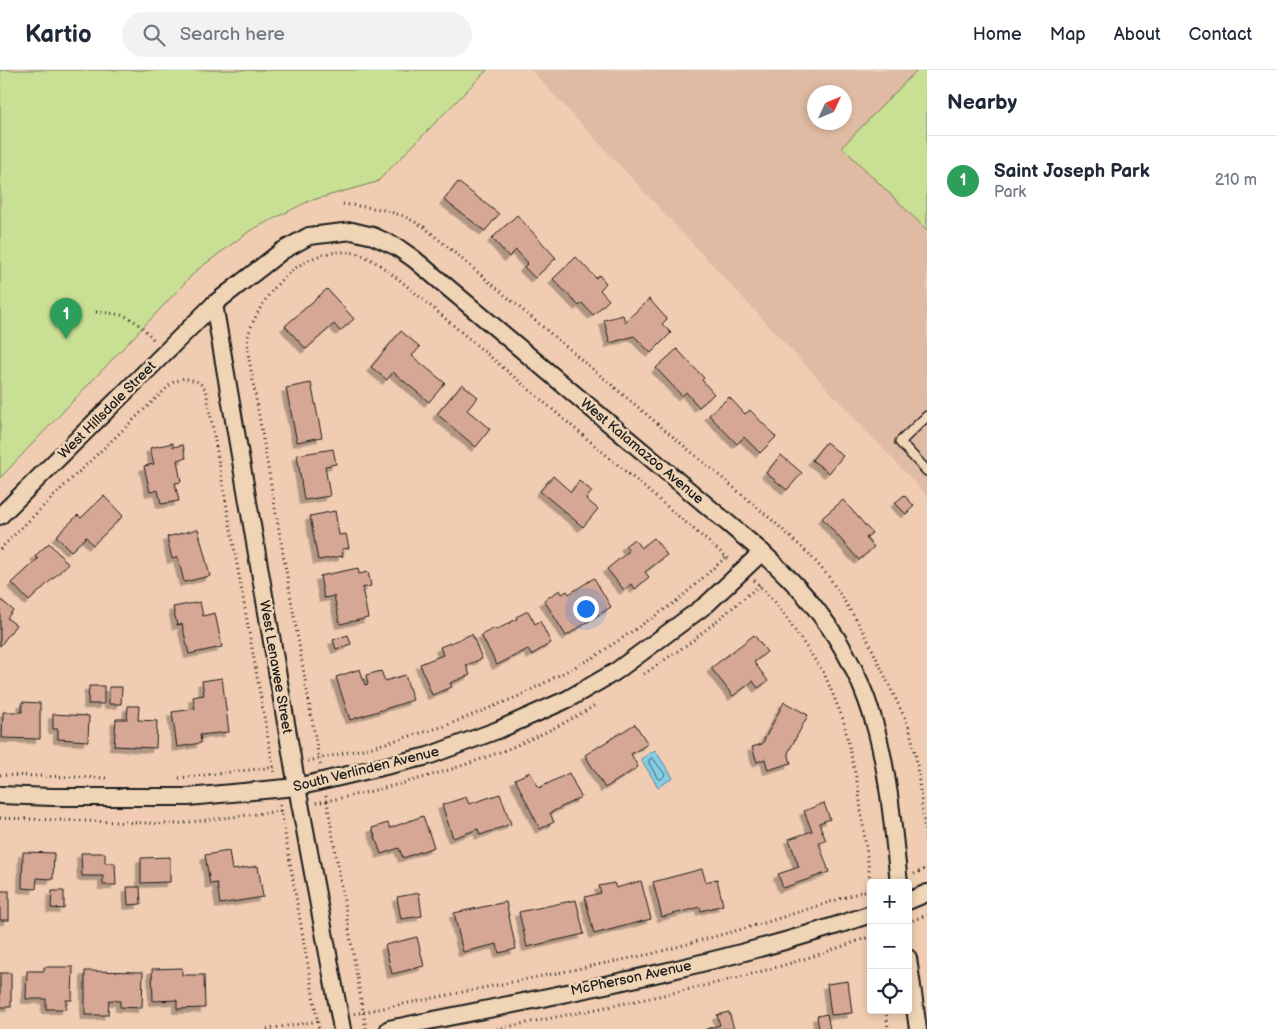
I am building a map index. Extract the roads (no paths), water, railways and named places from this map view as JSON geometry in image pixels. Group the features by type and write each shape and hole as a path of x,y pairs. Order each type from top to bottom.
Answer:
{"street":[{"name":"West Kalamazoo Avenue","path":"214,304 282,252 309,236 352,231 373,236 397,247 414,259 762,552 796,585 820,613 840,643 857,674 875,721 888,781 899,879"},
{"name":"West Hillsdale Street","path":"0,516 214,304"},
{"name":"West Lenawee Street","path":"214,304 297,787 341,1023"},
{"name":"South Verlinden Avenue","path":"0,795 188,798 297,787 428,756 498,730 568,699 615,672 707,604 762,552"},
{"path":"912,899 927,893"},
{"name":"McPherson Avenue","path":"389,1029 726,958 813,934 867,915"},
{"path":"910,969 918,1029"}],"lane":[{"path":"927,416 900,442 927,471"}],"water":[{"path":"655,750 673,778 658,787 641,759"}],"place":[{"name":"Saint Joseph Park","path":"66,339"}]}
